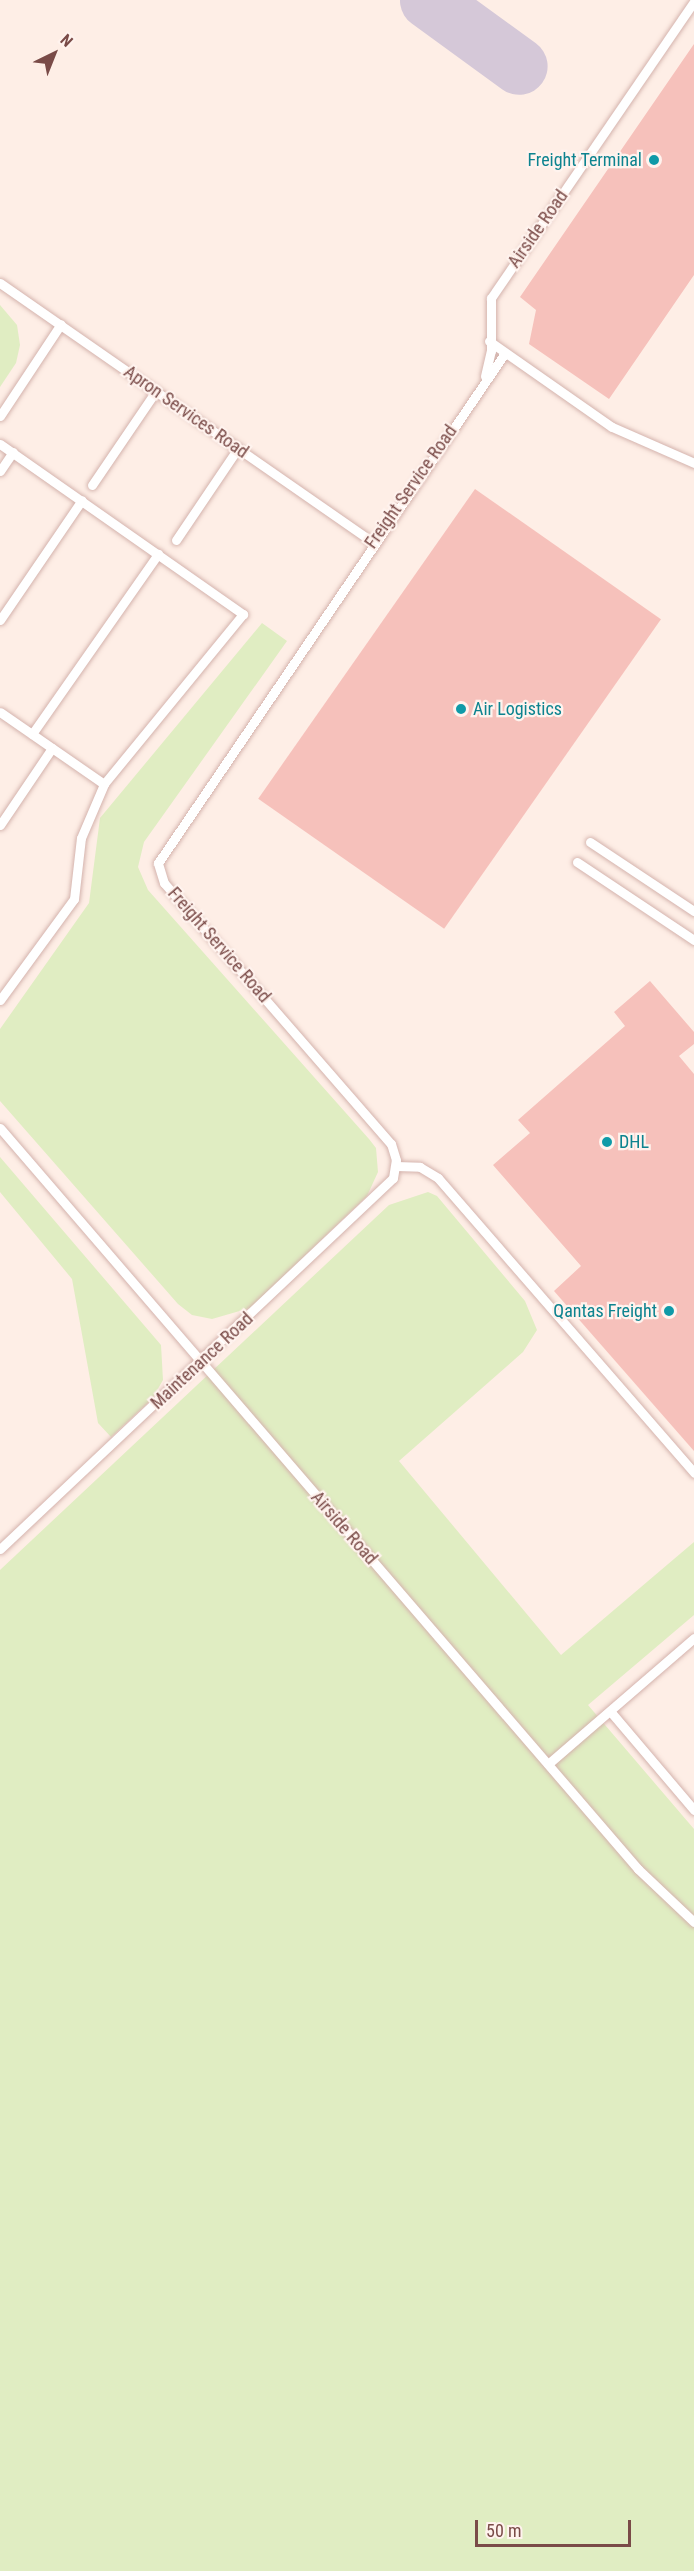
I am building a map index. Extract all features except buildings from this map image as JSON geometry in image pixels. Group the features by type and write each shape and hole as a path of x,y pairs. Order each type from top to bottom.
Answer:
{"lane":[{"name":"Airside Road","path":"484,381 491,298 694,2"},
{"name":"Apron Services Road","path":"0,283 373,542"},
{"path":"0,416 61,324"},
{"path":"489,341 612,427 694,463"},
{"name":"Freight Service Road","path":"396,1166 391,1144 158,872 160,855 505,353"},
{"path":"92,485 156,391"},
{"path":"0,444 243,614 104,784 81,838 74,899 0,1000"},
{"path":"176,540 238,448"},
{"path":"0,471 13,452"},
{"path":"0,620 81,500"},
{"path":"32,734 158,554"},
{"path":"0,712 104,784"},
{"path":"0,825 52,748"},
{"path":"590,842 694,911"},
{"path":"577,862 694,940"},
{"name":"Airside Road","path":"0,1128 664,1898 694,1922"},
{"path":"396,1166 420,1167 438,1178 694,1473"},
{"name":"Maintenance Road","path":"0,1550 391,1182 396,1166"},
{"path":"548,1764 694,1638"},
{"path":"610,1711 690,1798 694,1810"}],"green space":[{"path":"0,305 17,325 20,345 16,363 0,387"},
{"path":"262,623 287,641 144,842 138,867 148,890 369,1139 376,1148 378,1172 367,1196 250,1308 212,1319 192,1315 178,1304 0,1101 0,1029 89,903 100,818"},
{"path":"0,1157 161,1345 163,1380 152,1399 111,1437 98,1423 72,1279 0,1192"},
{"path":"428,1192 437,1196 525,1301 537,1330 523,1352 399,1461 561,1655 694,1542 694,1615 588,1705 694,1829 694,2571 0,2571 0,1570 389,1205"}],"taxiway":[{"path":"428,0 519,66"}],"place":[{"name":"Freight Terminal","path":"654,160"},
{"name":"Air Logistics","path":"461,709"},
{"name":"DHL","path":"607,1142"},
{"name":"Qantas Freight","path":"669,1311"}]}
